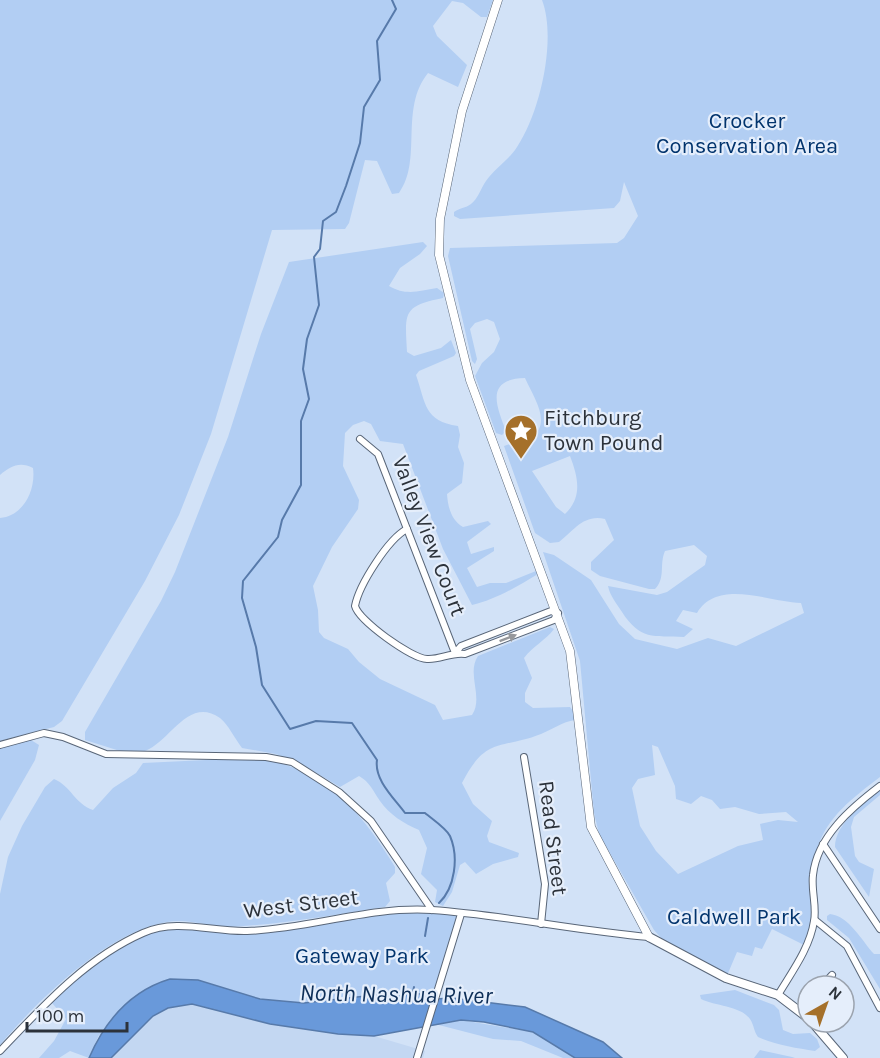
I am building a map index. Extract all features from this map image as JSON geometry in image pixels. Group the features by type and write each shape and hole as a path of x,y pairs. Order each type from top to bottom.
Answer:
{"main road":[{"path":"649,937 726,978 778,995 796,1008"},
{"path":"822,1034 843,1058"}],"street":[{"path":"498,0 471,77 459,122 440,219 439,255 470,380 558,614 573,663 591,827 649,937"},
{"name":"Valley View Court","path":"360,439 378,454 455,653"},
{"path":"407,529 388,545 358,597 357,611 362,618 419,657 432,659 455,653 465,654 554,620 558,614"},
{"path":"0,745 27,736 44,734 63,737 106,754 266,756 292,762 339,792 371,821 432,910"},
{"name":"Read Street","path":"524,757 545,884 541,924"},
{"path":"778,995 803,953 815,920 813,875 823,844 857,804 880,786"},
{"path":"823,844 880,929"},
{"name":"West Street","path":"0,1051 72,978 143,933 165,926 184,925 216,930 247,931 393,911 432,910 649,937"},
{"path":"417,1058 461,914"},
{"path":"815,920 847,946 880,1008"}],"shaded area":[{"path":"192,1004 270,1024 338,1034 374,1036 425,1051 423,1058 111,1058 153,1016 168,1008"}],"green space":[{"path":"0,0 493,0 487,17 481,17 463,3 452,1 433,26 437,36 467,65 458,87 428,73 419,87 412,118 410,165 399,193 392,194 377,161 365,160 349,223 345,229 272,230 211,434 179,515 145,581 62,721 54,727 0,741 0,518 16,512 27,500 32,484 33,468 19,465 11,467 0,475"},
{"name":"Crocker Conservation Area","path":"542,0 880,0 880,777 842,809 821,838 817,850 820,851 815,863 815,920 806,946 772,929 762,949 755,947 752,956 737,952 726,978 663,940 654,930 599,834 594,813 580,661 543,552 554,555 591,580 619,624 635,639 677,649 708,638 736,646 804,613 801,603 730,594 706,602 697,613 683,610 676,621 693,629 684,637 648,635 635,628 629,621 614,600 608,586 657,595 667,592 705,565 707,556 694,545 665,551 658,585 655,589 649,589 600,576 591,570 591,562 614,540 605,519 591,519 579,524 559,542 550,543 535,533 504,446 531,437 537,431 541,417 539,409 525,378 512,379 504,383 499,388 497,403 506,431 502,435 496,433 475,376 482,363 494,352 500,339 494,322 487,319 475,323 470,329 477,359 475,364 472,361 448,256 450,248 617,243 624,238 638,216 624,182 620,201 614,208 460,219 454,216 454,212 473,202 486,181 514,152 525,133 533,115 544,75 548,35","holes":["570,456 577,479 577,494 565,514 556,507 532,471","652,745 658,747 675,786 676,799 691,804 701,796 712,800 720,809 735,807 759,814 786,812 798,822 778,820 760,824 763,840 738,846 678,874 656,851 640,826 632,788 638,779 655,775"]},
{"path":"423,242 427,246 400,268 389,286 407,292 437,288 444,293 443,298 420,304 409,313 406,328 407,352 414,356 441,348 451,340 456,353 454,356 419,371 416,375 425,403 432,415 447,424 458,426 460,435 458,447 464,463 462,483 447,494 453,517 463,527 488,521 491,524 467,542 471,554 494,547 494,551 467,568 477,587 490,583 506,583 536,571 538,574 498,596 472,605 443,549 403,444 380,441 371,424 364,421 353,425 345,433 343,466 359,500 358,509 332,547 313,586 318,610 319,632 324,638 348,649 359,662 380,679 435,705 443,720 472,715 476,701 474,670 478,656 550,627 554,629 524,658 532,678 525,693 525,702 533,708 570,707 575,714 575,720 527,739 487,751 471,768 462,783 473,804 492,821 487,836 489,842 519,853 518,857 493,864 476,874 465,862 460,865 452,892 443,906 435,902 437,890 421,874 427,848 419,830 392,814 369,784 359,776 340,787 298,762 276,754 242,748 223,721 209,713 189,716 163,739 145,751 120,751 85,740 85,732 161,601 175,572 228,437 261,334 289,262"},
{"path":"31,740 39,745 35,760 0,821 0,747"},
{"path":"248,758 273,761 317,779 335,793 368,826 395,867 395,873 386,883 390,901 385,907 250,926 223,927 175,921 144,928 98,953 75,970 34,1008 0,1045 0,894 8,857 22,826 45,787 54,779 65,786 82,804 93,810 113,788 136,773 143,763"},
{"path":"880,790 880,795 854,817 851,827 855,856 859,862 874,869 869,897 835,847 836,839 845,823 858,808"},
{"name":"Gateway Park","path":"393,911 461,914 435,999 410,991 304,1003 260,999 198,980 99,1035 89,1058 70,1051 59,1058 39,1058 54,1041 66,1019 52,1003 53,1000 81,971 143,933 165,926 247,931"},
{"path":"830,914 843,919 874,954 880,954 880,989 849,938 827,920"},
{"path":"735,990 774,1005 779,1010 783,1030 793,1034 811,1034 817,1039 820,1047 815,1051 808,1050 758,1037 751,1021 741,1011 701,999 700,995"},
{"path":"461,1020 533,1032 575,1058 563,1058 521,1041 493,1039 435,1024"},
{"path":"760,1050 792,1057 795,1058 754,1058"}],"water":[{"name":"North Nashua River","path":"170,979 198,980 260,999 304,1003 410,991 435,999 452,998 525,1007 603,1042 622,1058 575,1058 533,1032 484,1022 461,1020 374,1036 338,1034 270,1024 192,1004 168,1008 153,1016 111,1058 89,1058 95,1044 120,1009 143,991"}],"waterway":[{"path":"392,0 396,9 377,41 380,80 364,107 360,143 346,186 336,212 323,221 320,249 314,257 319,305 307,339 303,369 309,399 301,421 301,485 282,520 278,537 243,581 242,598 256,647 262,685 290,729 316,721 352,723 377,760 382,782 405,813 425,813 450,836 453,844 454,872 449,889 439,903"},
{"path":"425,936 428,918"},
{"name":"North Nashua River","path":"413,992 414,987"}],"place":[{"name":"Fitchburg Town Pound","path":"521,460"}],"park label":[{"name":"Caldwell Park","path":"734,917"}]}
